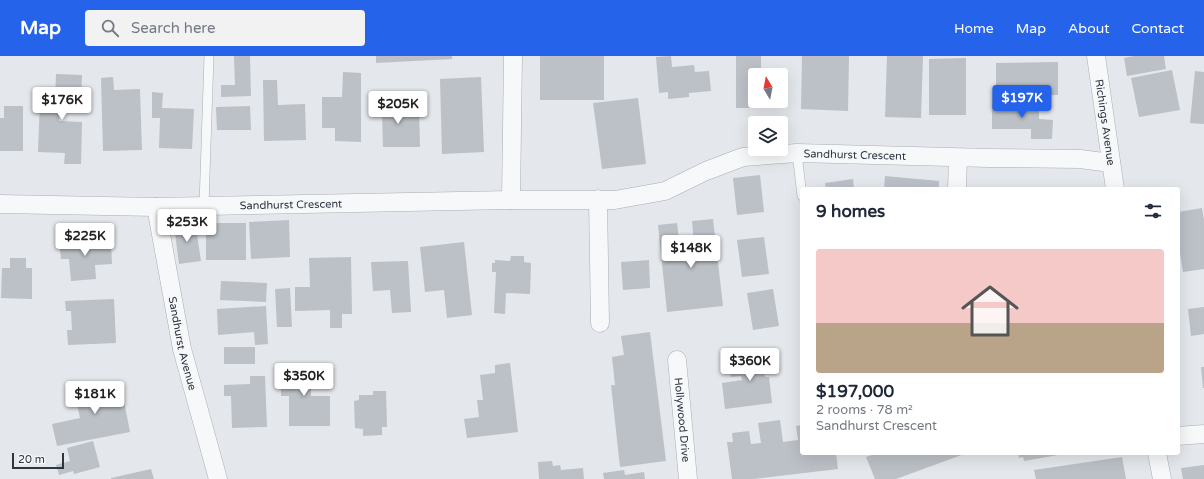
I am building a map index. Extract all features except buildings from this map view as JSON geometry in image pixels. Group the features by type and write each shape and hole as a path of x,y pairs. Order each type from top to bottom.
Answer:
{"street":[{"path":"511,200 513,56"},
{"name":"Richings Avenue","path":"1096,56 1116,187"},
{"name":"Sandhurst Crescent","path":"0,204 156,207 511,200 616,200 665,191 706,171 743,157 797,153 1080,160 1111,163"},
{"path":"957,187 958,158"},
{"path":"598,200 600,323"},
{"name":"Sandhurst Avenue","path":"156,207 182,350 218,479"},
{"name":"Hollywood Drive","path":"677,360 688,479"},
{"path":"1180,436 1204,434"},
{"path":"1157,455 1162,479"}],"lane":[{"path":"204,205 209,56"},
{"path":"797,153 801,187"}]}
